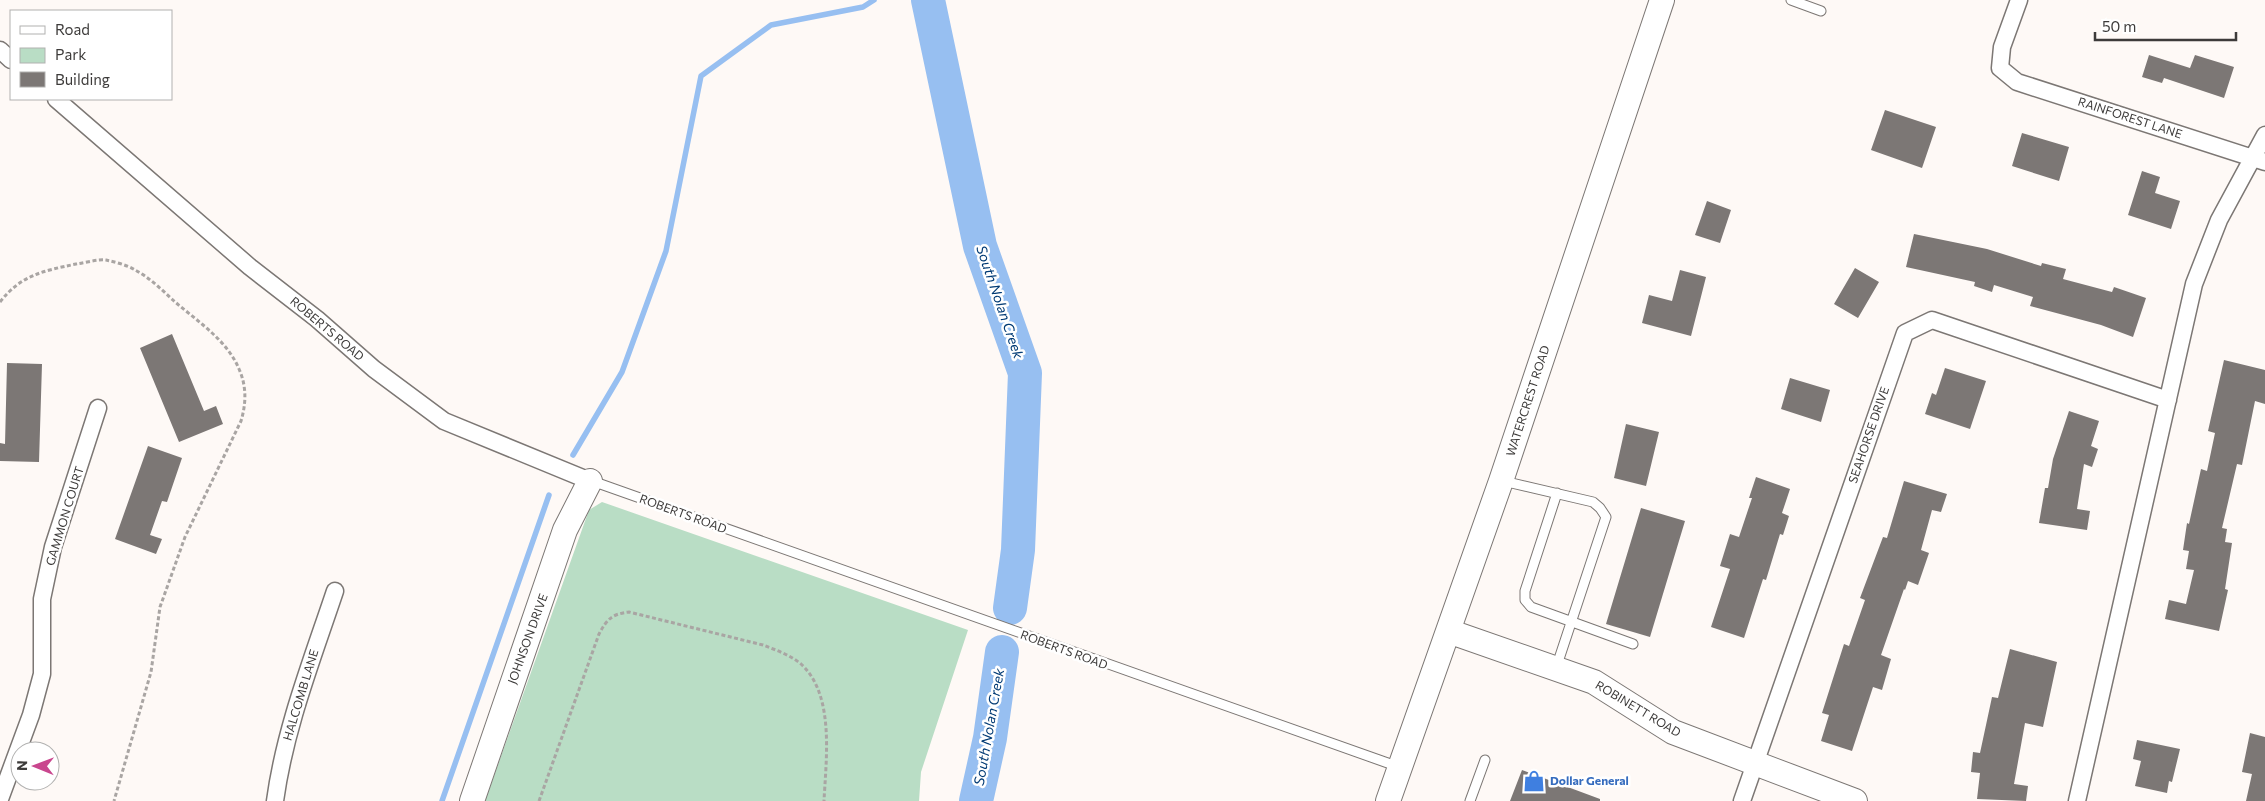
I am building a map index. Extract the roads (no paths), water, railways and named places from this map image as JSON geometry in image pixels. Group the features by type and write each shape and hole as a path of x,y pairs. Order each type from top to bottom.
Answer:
{"street":[{"name":"WATERCREST ROAD","path":"1388,801 1501,480 1662,0"},
{"name":"RAINFOREST LANE","path":"2019,0 2002,47 2000,68 2017,82 2259,160"},
{"path":"0,50 10,59"},
{"name":"ROBERTS ROAD","path":"57,100 250,267 317,319 374,369 444,421 590,480"},
{"path":"2077,801 2194,284 2219,220 2259,160 2265,135"},
{"name":"SEAHORSE DRIVE","path":"1742,801 1905,333 1932,320 2168,400"},
{"name":"GAMMON COURT","path":"0,799 31,715 42,674 42,600 53,547 98,408"},
{"name":"JOHNSON DRIVE","path":"472,801 565,530 590,480"},
{"name":"HALCOMB LANE","path":"275,801 279,771 293,715 335,591"},
{"name":"ROBINETT ROAD","path":"1448,631 1594,682 1673,732 1855,801"}],"lane":[{"path":"1791,0 1821,11"},
{"name":"ROBERTS ROAD","path":"590,480 1400,767"},
{"path":"1501,480 1593,502 1606,517 1556,669"},
{"path":"1557,493 1525,591 1525,600 1531,607 1633,644"},
{"path":"1470,801 1485,760"}],"waterway":[{"path":"573,455 622,372 666,251 701,76 771,25 863,7 874,0"},
{"name":"South Nolan Creek","path":"928,0 980,246 1025,373 1018,550 1010,608"},
{"path":"442,801 549,495"},
{"name":"South Nolan Creek","path":"976,801 990,738 1002,652"}],"place":[{"name":"Dollar General","path":"1534,781"}]}
